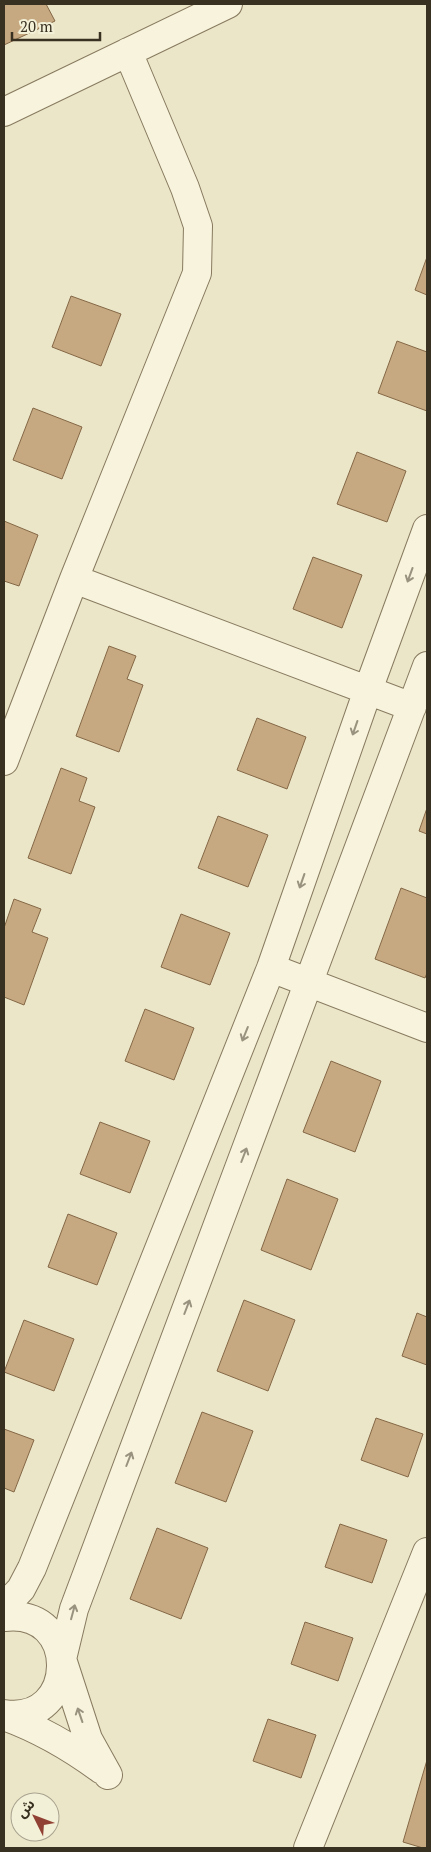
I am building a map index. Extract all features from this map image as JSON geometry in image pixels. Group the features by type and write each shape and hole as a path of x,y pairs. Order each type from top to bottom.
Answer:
{"street":[{"path":"4,112 228,4"},
{"path":"4,762 74,578 197,273 198,226 185,188 128,52"},
{"path":"4,1607 21,1589 32,1568 271,968 368,690 427,530"},
{"path":"74,578 412,707"},
{"path":"4,1715 26,1714 38,1708 49,1699 59,1680 62,1659 83,1580 310,984 427,666"},
{"path":"271,968 427,1028"},
{"path":"308,1848 427,1552"},
{"path":"4,1617 27,1618 40,1624 51,1634 58,1646 88,1738 108,1774 82,1755 38,1729 4,1715"}],"building":[{"path":"4,4 46,4 55,21 4,45"},
{"path":"427,257 427,295 415,290"},
{"path":"71,296 121,314 101,366 52,347"},
{"path":"397,341 427,352 427,411 378,393"},
{"path":"33,408 82,427 62,479 13,460"},
{"path":"357,452 406,471 387,522 337,504"},
{"path":"4,521 38,535 19,586 4,581"},
{"path":"313,557 362,575 342,628 293,609"},
{"path":"109,646 136,656 127,679 143,685 119,752 76,736"},
{"path":"257,718 306,737 287,789 237,770"},
{"path":"61,768 87,778 79,801 95,807 71,874 28,858"},
{"path":"427,808 427,834 419,831"},
{"path":"218,816 268,835 248,887 198,868"},
{"path":"401,888 427,898 427,973 425,978 375,959"},
{"path":"14,899 41,909 32,932 48,938 24,1005 4,997 4,928"},
{"path":"181,914 230,933 210,985 161,967"},
{"path":"145,1009 194,1028 174,1080 125,1061"},
{"path":"331,1061 381,1081 355,1152 303,1132"},
{"path":"100,1122 150,1141 130,1193 80,1174"},
{"path":"287,1179 338,1199 311,1270 261,1250"},
{"path":"68,1214 117,1233 97,1285 48,1267"},
{"path":"244,1300 295,1320 268,1391 217,1371"},
{"path":"417,1313 427,1317 427,1365 402,1356"},
{"path":"24,1320 74,1339 54,1391 4,1372"},
{"path":"202,1412 253,1431 226,1502 175,1483"},
{"path":"376,1418 423,1434 408,1477 361,1460"},
{"path":"4,1429 34,1440 14,1492 4,1488"},
{"path":"340,1524 387,1540 372,1583 325,1567"},
{"path":"157,1528 208,1548 181,1619 130,1599"},
{"path":"305,1622 353,1638 338,1681 291,1664"},
{"path":"268,1719 316,1735 301,1778 253,1761"},
{"path":"427,1760 427,1848 423,1848 403,1842"}]}
